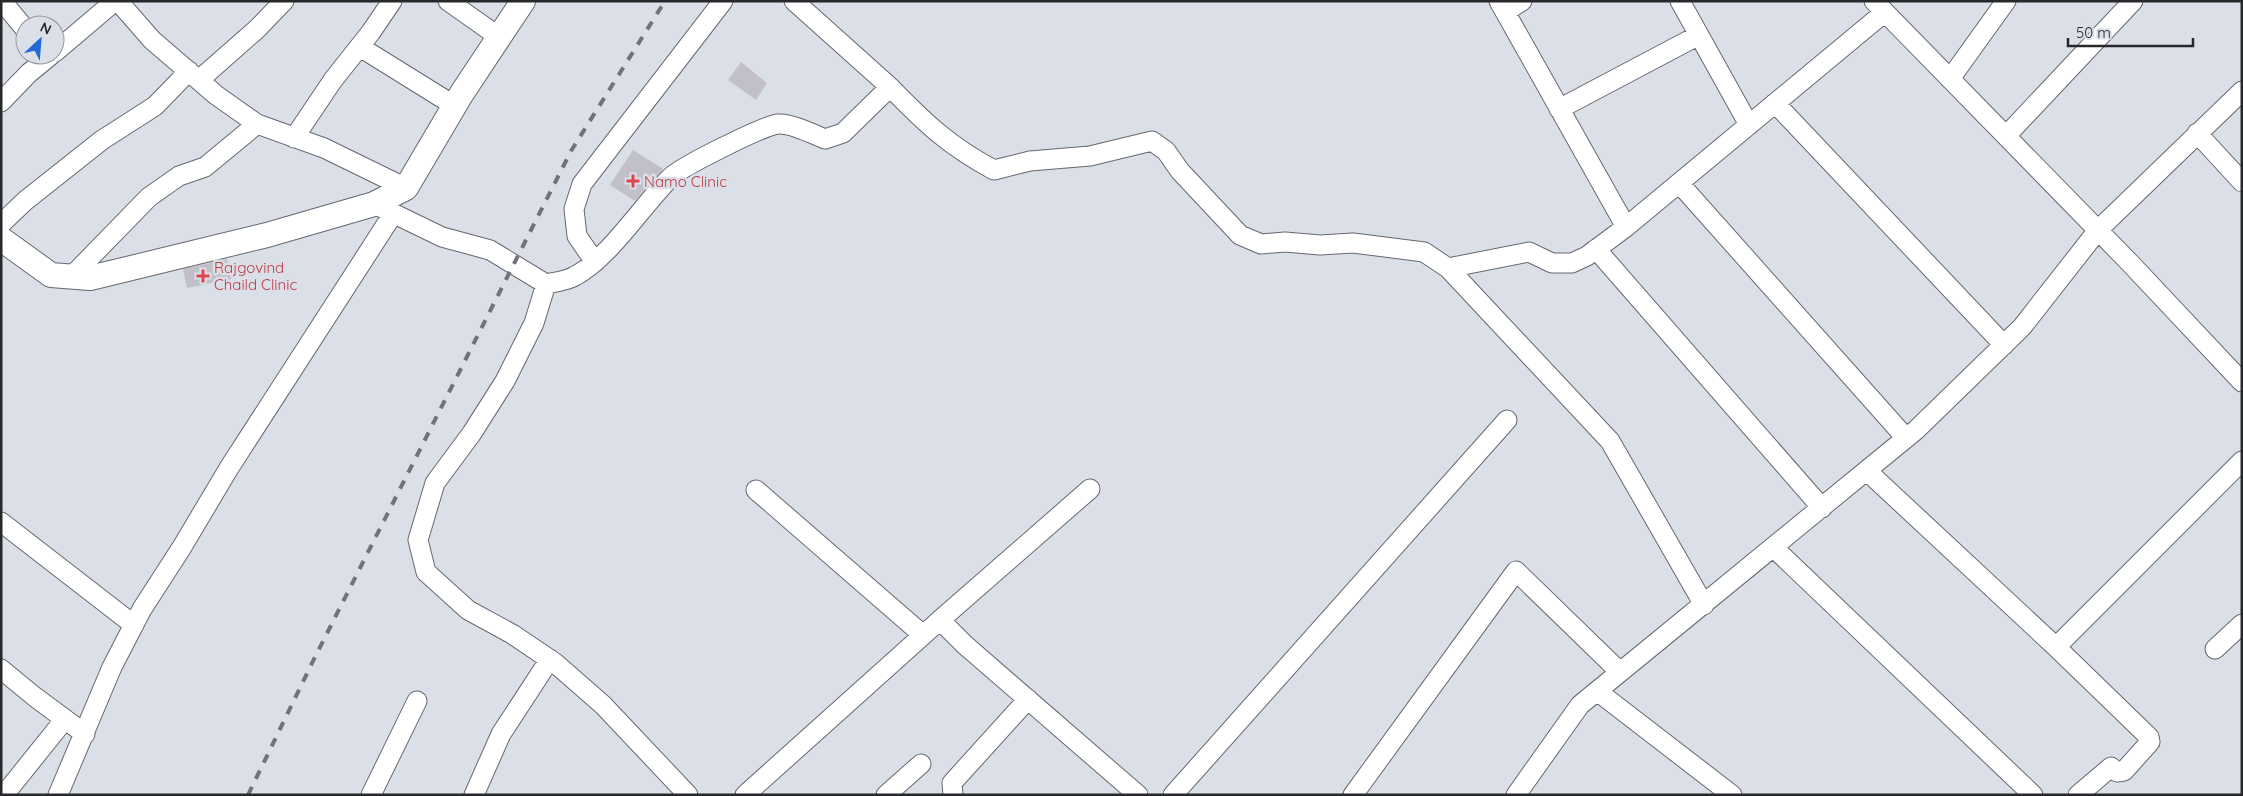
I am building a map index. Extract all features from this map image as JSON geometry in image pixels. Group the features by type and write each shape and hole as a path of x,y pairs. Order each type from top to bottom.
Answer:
{"street":[{"path":"2,1 15,17"},
{"path":"65,43 116,1 152,40 194,76 257,124 324,148 406,188"},
{"path":"1,224 25,201 102,140 155,106 257,29 284,1"},
{"path":"294,138 333,80 392,1"},
{"path":"448,1 499,37"},
{"path":"58,795 112,667 134,625 384,209 406,188 455,106 522,1"},
{"path":"595,262 576,236 574,209 582,184 723,1"},
{"path":"794,1 890,87 941,137 967,155 994,170 1030,161 1090,156 1152,141 1166,151 1180,171 1240,235 1261,244 1285,242 1353,243 1424,252 1448,268 1610,441 1704,605"},
{"path":"1522,1 1502,7 1626,227"},
{"path":"1680,1 1749,125"},
{"path":"1950,79 2006,1"},
{"path":"2006,136 2133,1"},
{"path":"1448,268 1529,252 1552,263 1572,263 1596,249 1680,183 1775,103 1879,7 2098,230 2242,382"},
{"path":"1560,109 1698,35"},
{"path":"360,46 455,106"},
{"path":"1,102 38,65"},
{"path":"1,240 51,274 90,278 266,235 384,209 442,237 490,250 546,284 574,277 595,262 671,176 718,150 778,124 806,130 825,139 843,133 890,87"},
{"path":"1516,795 1580,705 1906,438 2022,327 2098,230 2242,91"},
{"path":"1775,103 2004,345"},
{"path":"72,276 149,197 179,176 206,167 257,124"},
{"path":"2197,133 2242,182"},
{"path":"1680,183 1906,438"},
{"path":"1596,249 1822,508"},
{"path":"546,284 534,323 505,381 472,433 435,483 418,540 426,572 468,610 512,634 550,659 603,704 688,795"},
{"path":"1173,795 1507,420"},
{"path":"2056,646 2242,461"},
{"path":"1867,470 2056,646 2149,737 2150,742 2124,771 2117,772 2106,761 2078,795"},
{"path":"746,795 923,635 1090,489"},
{"path":"756,490 923,635"},
{"path":"1,522 134,625"},
{"path":"1774,548 2033,795"},
{"path":"1354,795 1516,571 1620,672"},
{"path":"940,620 965,645 1138,795"},
{"path":"2215,649 2242,624"},
{"path":"474,795 501,734 550,659"},
{"path":"1,669 85,734"},
{"path":"1597,691 1732,795"},
{"path":"953,795 952,783 1028,699"},
{"path":"371,795 417,701"},
{"path":"4,795 65,719"},
{"path":"886,795 921,764"}],"building":[{"path":"741,62 767,83 756,100 728,80"},
{"path":"633,150 663,169 635,201 610,185"},
{"path":"227,259 231,279 187,288 183,269"}],"railway":[{"path":"248,795 315,657 571,151 665,1"}],"place":[{"name":"Namo Clinic","path":"633,181"},
{"name":"Rajgovind Chaild Clinic","path":"203,276"}]}
